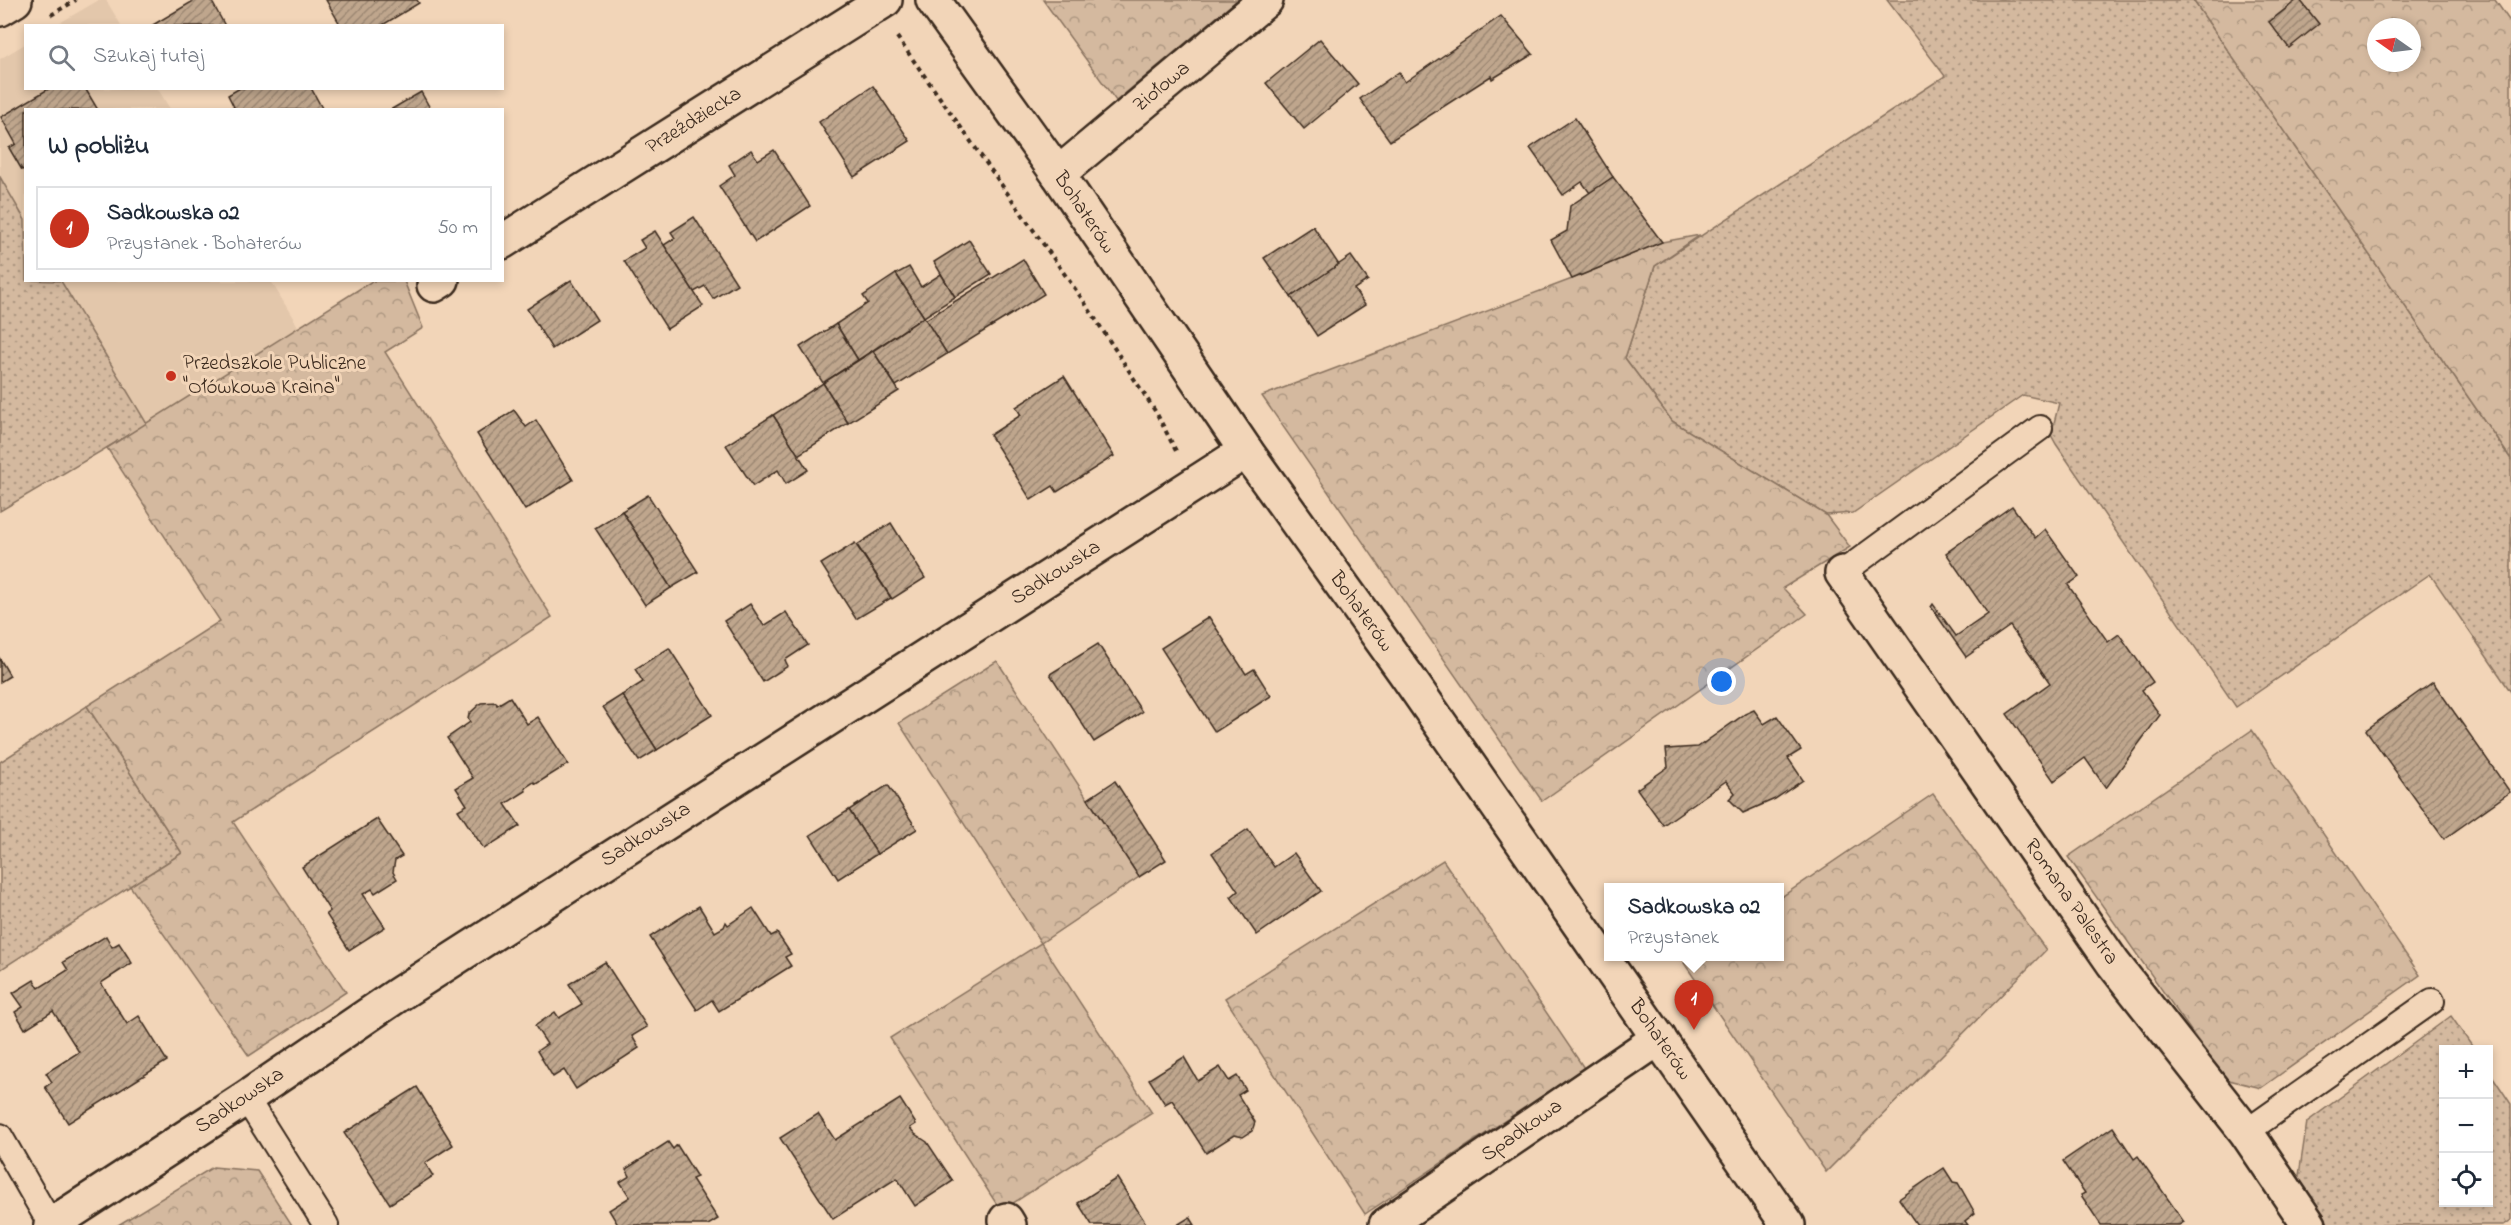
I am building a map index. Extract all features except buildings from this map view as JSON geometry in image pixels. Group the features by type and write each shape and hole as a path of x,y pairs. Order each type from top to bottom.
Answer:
{"street":[{"path":"0,9 15,0"},
{"name":"Przeździecka","path":"504,241 885,0"},
{"name":"Bohaterów","path":"933,0 1058,174 1246,451 1405,673 1604,959"},
{"name":"Ziołowa","path":"1058,174 1266,0"},
{"name":"Sadkowska","path":"51,1225 246,1098 399,994 1246,451"},
{"name":"Romana Palestra","path":"1842,573 2113,963 2246,1132 2309,1225"},
{"name":"Bohaterów","path":"1605,961 1788,1225"},
{"name":"Spadkowa","path":"1386,1225 1659,1038"}],"lane":[{"path":"1842,573 2040,428"},
{"path":"2246,1132 2432,1001"},
{"path":"246,1098 326,1225"},
{"path":"0,1136 51,1225"}],"path":[{"path":"896,34 1085,303 1156,414 1179,456"}],"shaded area":[{"path":"99,0 106,0 120,24 58,24"},
{"path":"24,45 24,90 159,90 169,108 24,108 24,218 0,177 0,59"},
{"name":"Przedszkole Publiczne \"Ołówkowa Kraina\"","path":"62,282 272,282 299,328 147,424"}],"green space":[{"path":"1043,0 1237,0 1116,101"},
{"path":"1887,0 2193,0 2511,459 2511,692 2430,574 2236,707 2056,444 2051,435 2059,403 2023,395 1853,513 1826,515 1672,421 1625,358 1655,266 1945,76"},
{"path":"2193,0 2495,0 2511,23 2511,459"},
{"path":"0,177 24,218 24,282 62,282 147,424 0,511"},
{"path":"1700,235 1655,266 1625,358 1672,421 1826,515 1850,547 1783,588 1807,614 1542,801 1262,396 1572,279 1662,242"},
{"path":"370,282 404,282 423,328 385,352 552,617 233,822 346,992 249,1056 130,886 182,853 87,706 220,621 107,448"},
{"path":"997,661 1139,877 1041,943 899,723"},
{"path":"87,706 182,853 0,970 0,762"},
{"path":"2252,730 2420,975 2261,1088 2225,1079 2068,857"},
{"path":"1933,794 2046,950 1826,1172 1684,963 1687,961 1784,961 1784,895"},
{"path":"1443,860 1584,1068 1365,1214 1225,998"},
{"path":"1041,943 1152,1113 1001,1211 890,1038"},
{"path":"2451,1016 2471,1045 2439,1045 2439,1207 2493,1207 2493,1077 2511,1104 2511,1220 2504,1225 2329,1225 2298,1182 2307,1122"},
{"path":"213,1167 257,1171 292,1225 118,1225"}],"place":[{"name":"Przedszkole Publiczne \"Ołówkowa Kraina\"","path":"171,376"},
{"name":"Sadkowska 02","path":"1694,1030"}]}
